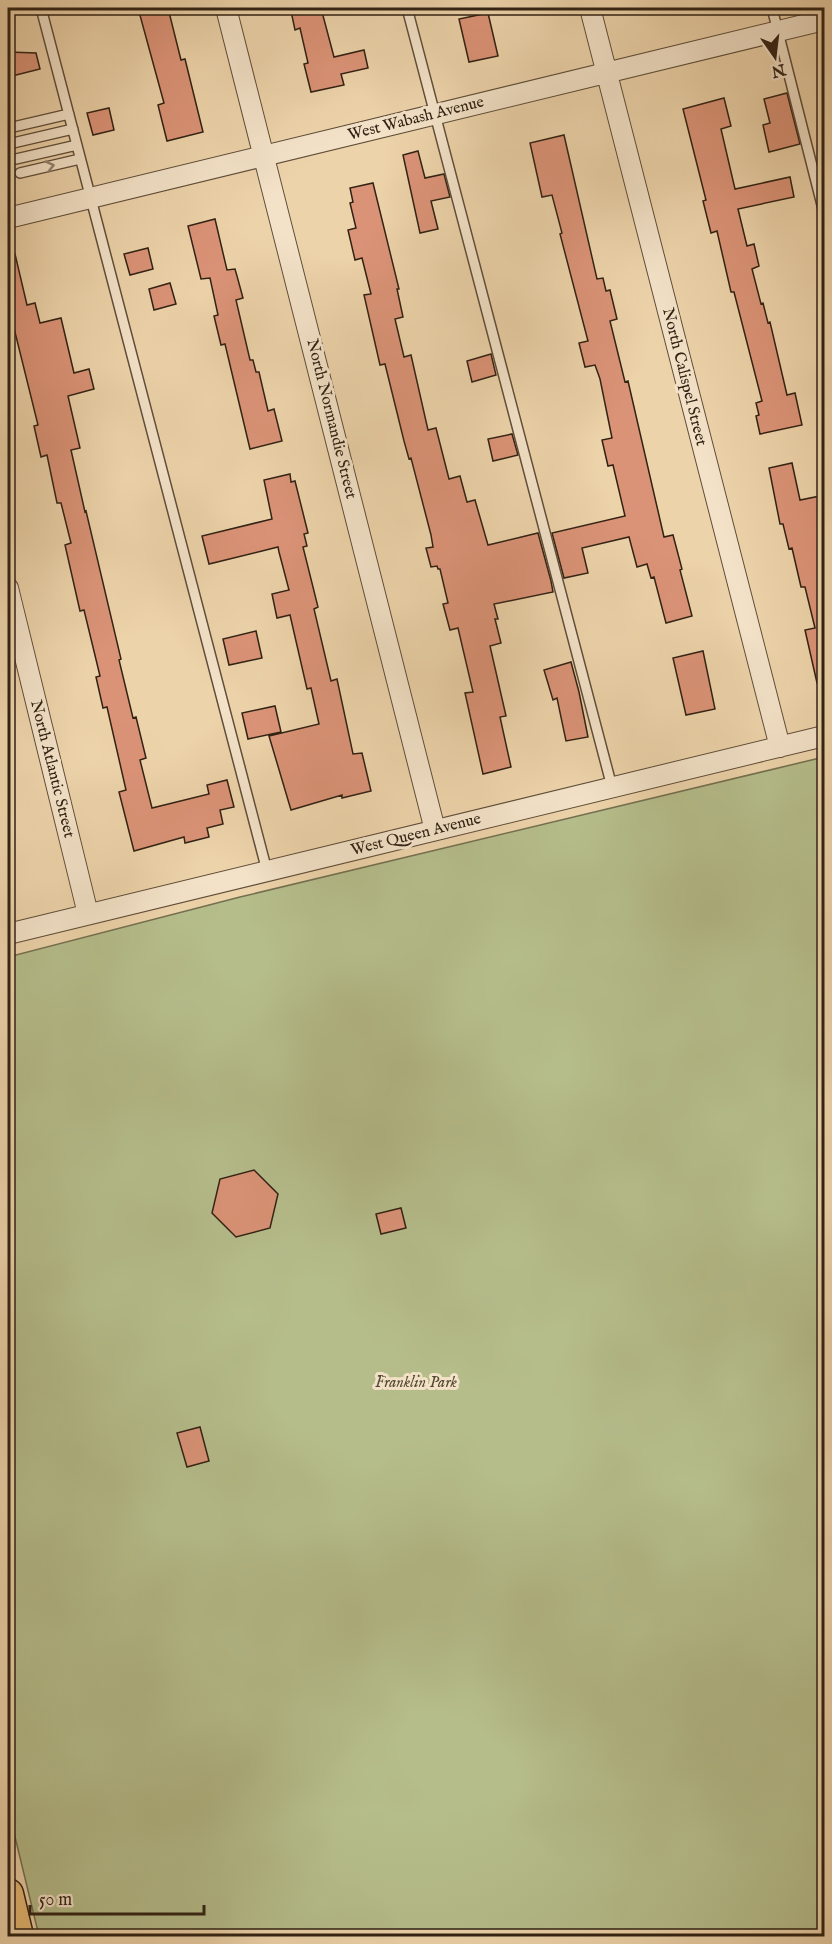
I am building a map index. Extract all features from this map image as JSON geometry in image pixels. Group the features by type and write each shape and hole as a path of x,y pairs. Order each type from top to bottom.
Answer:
{"main road":[{"path":"8,1894 18,1936"}],"street":[{"name":"North Normandie Street","path":"226,8 435,830"},
{"name":"North Calispel Street","path":"590,8 780,747"},
{"name":"West Wabash Avenue","path":"8,218 825,20"},
{"name":"North Atlantic Street","path":"8,588 88,914"},
{"name":"West Queen Avenue","path":"8,934 825,736"}],"lane":[{"path":"41,8 267,871"},
{"path":"407,8 612,787"},
{"path":"772,8 825,213"},
{"path":"9,128 69,114"},
{"path":"12,143 73,129"},
{"path":"16,159 77,145"},
{"path":"20,173 81,159"}],"green space":[{"name":"Franklin Park","path":"824,757 824,1936 39,1936 8,1808 8,957 240,897"}],"building":[{"path":"138,8 168,8 181,60 185,59 203,132 167,141 158,105 164,103"},
{"path":"321,8 334,57 364,50 368,68 341,74 344,85 311,92 304,64 308,63 300,28 295,30 291,11"},
{"path":"488,13 498,56 469,62 459,19"},
{"path":"8,52 36,53 40,69 8,77"},
{"path":"787,93 800,144 769,152 763,125 770,123 764,99"},
{"path":"724,98 731,126 721,129 735,189 790,177 794,197 738,209 747,246 754,244 759,266 752,269 761,304 763,303 768,323 770,322 787,395 795,393 802,425 760,434 756,403 762,401 734,292 731,292 717,231 711,233 703,201 706,200 683,109"},
{"path":"109,108 114,130 93,135 87,113"},
{"path":"564,135 597,279 603,278 606,291 610,290 617,319 610,321 625,382 628,381 664,537 673,535 692,616 666,623 654,577 651,578 647,564 637,567 629,537 582,548 588,573 564,578 552,533 625,516 613,465 608,466 602,440 612,438 600,379 595,365 585,367 579,343 588,341 560,234 562,233 552,195 542,197 530,143"},
{"path":"418,151 425,178 444,174 450,197 431,201 438,229 420,233 403,155"},
{"path":"373,183 399,289 397,289 403,317 395,319 404,357 411,355 428,430 436,428 449,479 460,476 467,502 475,500 488,545 538,533 551,581 553,592 494,604 501,643 490,646 506,716 500,717 511,767 483,774 465,693 473,692 458,628 450,630 443,604 448,603 440,569 437,566 431,567 426,548 433,547 431,535 385,364 380,365 364,295 371,294 362,258 355,260 348,230 356,228 350,203 353,202 350,188"},
{"path":"215,219 227,270 235,269 243,298 236,300 250,360 253,360 256,372 259,372 268,411 274,409 282,441 250,449 225,344 221,345 214,316 218,315 210,278 201,279 188,226"},
{"path":"148,248 153,269 130,275 124,254"},
{"path":"15,254 27,305 35,303 40,323 61,318 74,373 89,369 94,389 68,396 80,448 71,450 133,718 136,717 146,758 140,760 152,808 209,794 207,785 227,780 234,807 220,810 223,824 207,828 209,837 185,843 184,837 134,851 119,792 126,790 107,707 103,708 96,677 100,676 84,610 80,611 65,545 71,543 61,503 57,503 47,455 41,457 34,426 38,425 8,304 8,255"},
{"path":"170,283 176,304 154,310 149,289"},
{"path":"491,354 496,375 472,382 467,361"},
{"path":"512,434 518,455 493,461 488,439"},
{"path":"792,463 800,500 825,495 825,682 817,683 805,630 815,628 805,587 801,587 792,548 789,549 783,524 780,524 769,468"},
{"path":"290,474 291,482 295,481 308,533 304,534 307,546 303,547 318,607 314,609 331,681 337,679 353,754 362,753 371,791 342,798 342,795 291,810 269,736 319,724 311,688 307,689 290,615 277,618 272,594 289,590 278,547 209,564 202,536 272,519 264,480"},
{"path":"256,631 262,658 229,665 223,639"},
{"path":"703,651 715,709 686,715 673,658"},
{"path":"571,662 588,737 566,741 557,698 553,700 544,670"},
{"path":"275,706 281,732 248,739 242,713"},
{"path":"254,1170 278,1194 270,1228 236,1237 212,1213 220,1179"},
{"path":"401,1208 406,1228 381,1234 376,1214"},
{"path":"200,1427 209,1461 187,1467 177,1433"}]}
